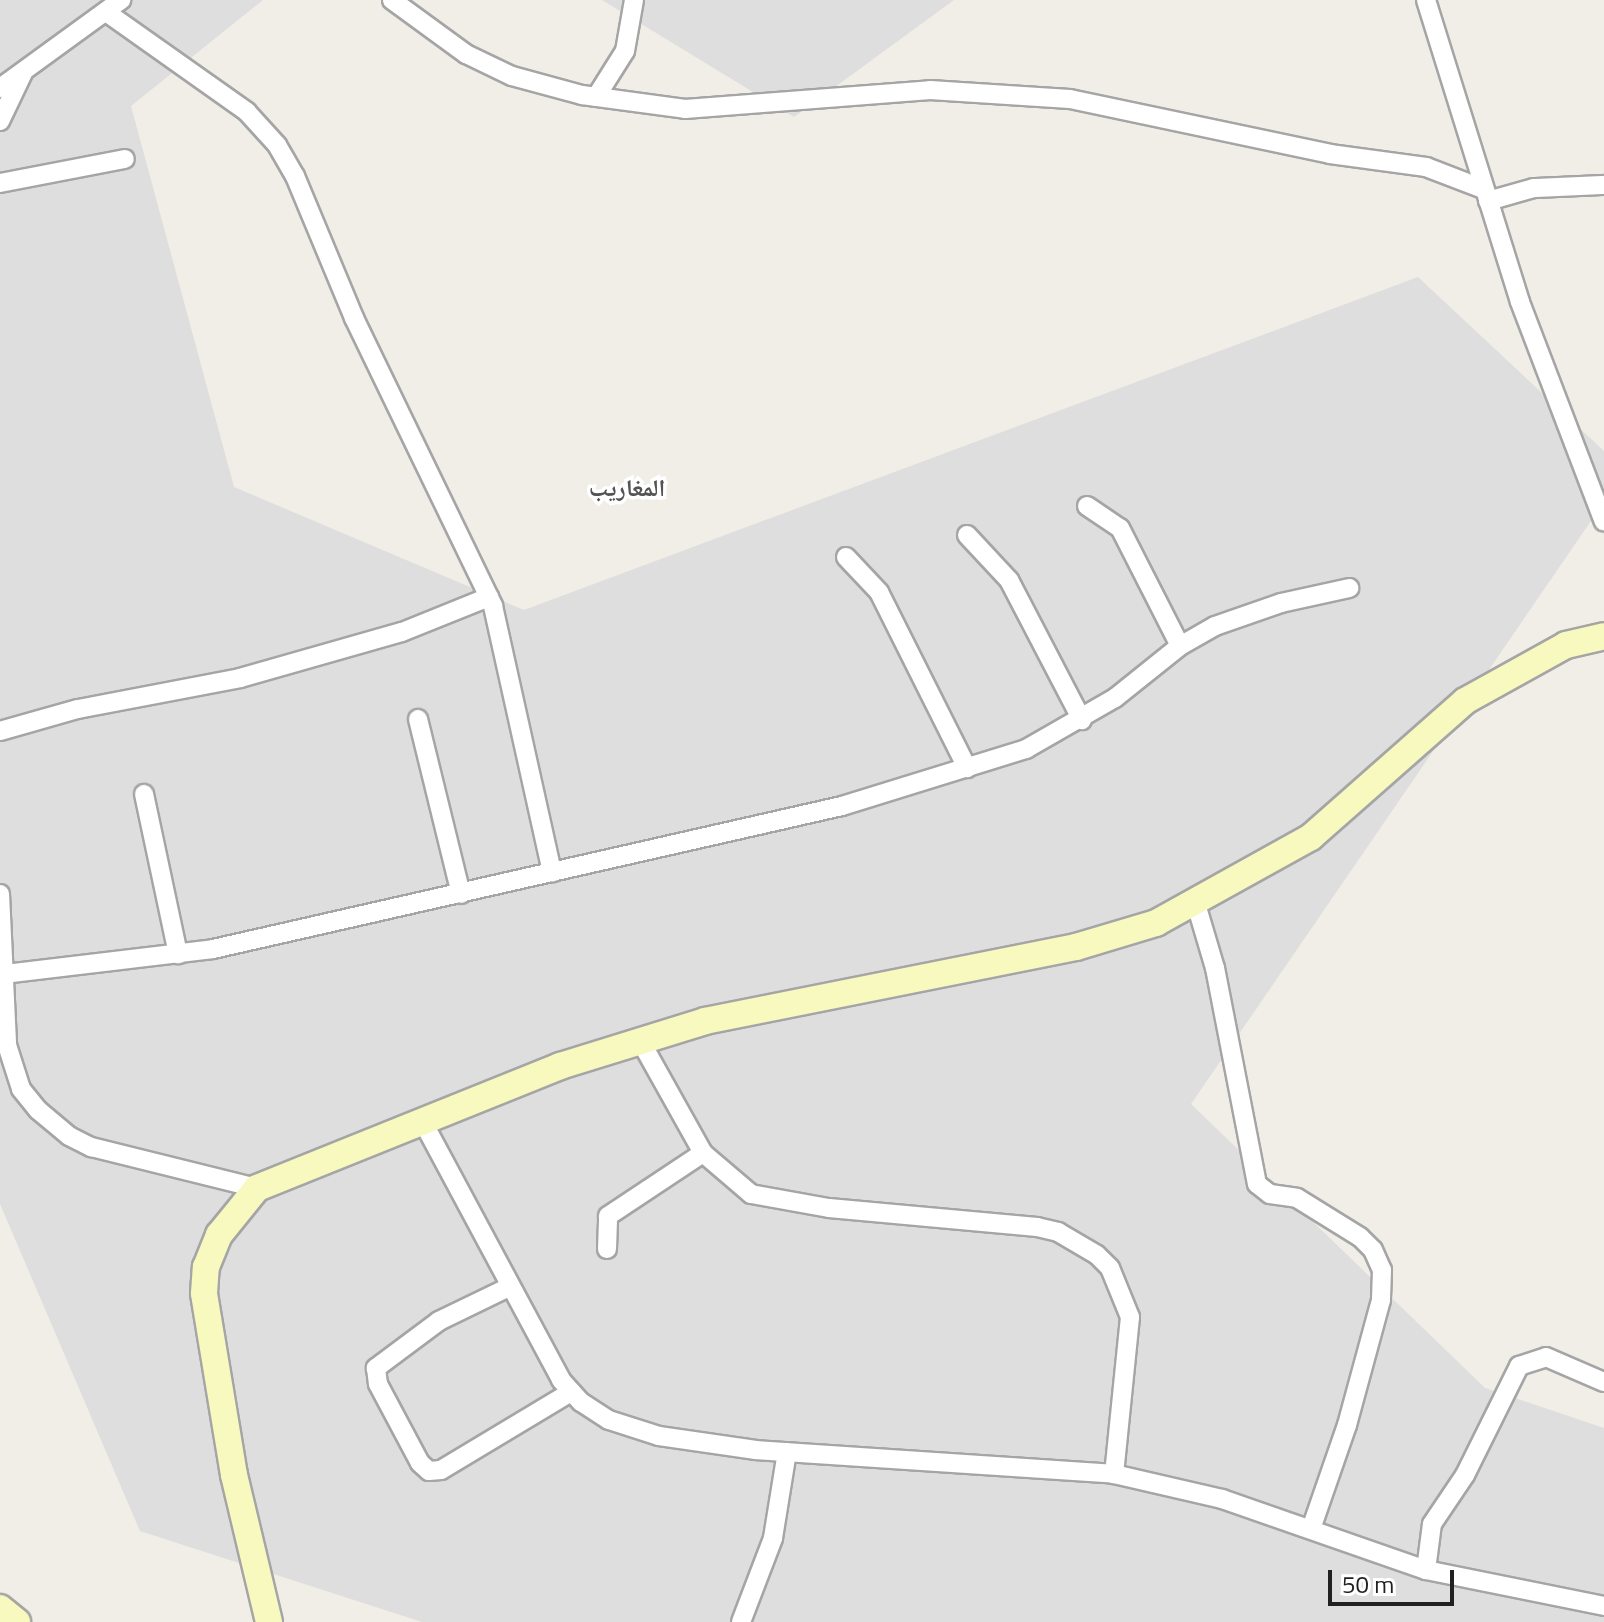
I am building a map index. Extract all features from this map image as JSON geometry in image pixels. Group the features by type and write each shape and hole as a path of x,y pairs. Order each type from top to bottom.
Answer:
{"street":[{"path":"392,0 466,54 512,76 596,97 685,109 930,90 1070,99 1330,154 1426,167 1486,195 1534,188 1604,185"},
{"path":"596,97 625,51 634,0"},
{"path":"1426,0 1520,302 1604,522"},
{"path":"0,88 114,6 222,92 277,145 489,597 502,635 552,873"},
{"path":"0,121 25,71"},
{"path":"0,183 125,159"},
{"path":"1087,506 1120,528 1180,646"},
{"path":"967,535 1009,580 1082,720"},
{"path":"846,557 879,592 967,768"},
{"path":"4,974 178,954 461,894 842,806 1026,749 1082,720 1180,646 1253,611 1349,588"},
{"path":"0,731 78,709 240,678 402,632 489,597"},
{"path":"269,1622 234,1475 204,1293 206,1267 219,1235 257,1188 424,1124 560,1066 705,1021 1087,945 1196,904 1311,837 1465,701 1566,645 1604,636"},
{"path":"418,719 461,894"},
{"path":"144,794 178,954"},
{"path":"0,894 11,1065 21,1089 53,1125 116,1156 257,1188"},
{"path":"1196,904 1215,968 1257,1184 1270,1194 1297,1198 1360,1237 1373,1250 1382,1270 1381,1300 1347,1425 1311,1529"},
{"path":"641,1042 703,1153 735,1184 772,1201 1037,1227 1058,1232 1097,1255 1117,1282 1130,1317 1114,1474"},
{"path":"424,1124 507,1288 571,1392 609,1420 659,1436 787,1452 1114,1474 1222,1499 1426,1570 1604,1606"},
{"path":"607,1249 608,1216 703,1153"},
{"path":"507,1288 439,1321 376,1368 378,1384 420,1463 429,1471 441,1470 571,1392"},
{"path":"1426,1570 1432,1524 1465,1475 1519,1366 1546,1357 1604,1382"},
{"path":"741,1622 773,1538 787,1452"},
{"path":"0,1608 17,1622"}],"shaded area":[{"path":"0,0 263,0 131,106 234,487 524,610 1418,277 1604,451 1604,502 1191,1104 1485,1388 1604,1428 1604,1622 422,1622 140,1531 0,1204"},
{"path":"602,0 954,0 794,117"}],"district":[{"name":"المغاريب","path":"627,488"}]}
